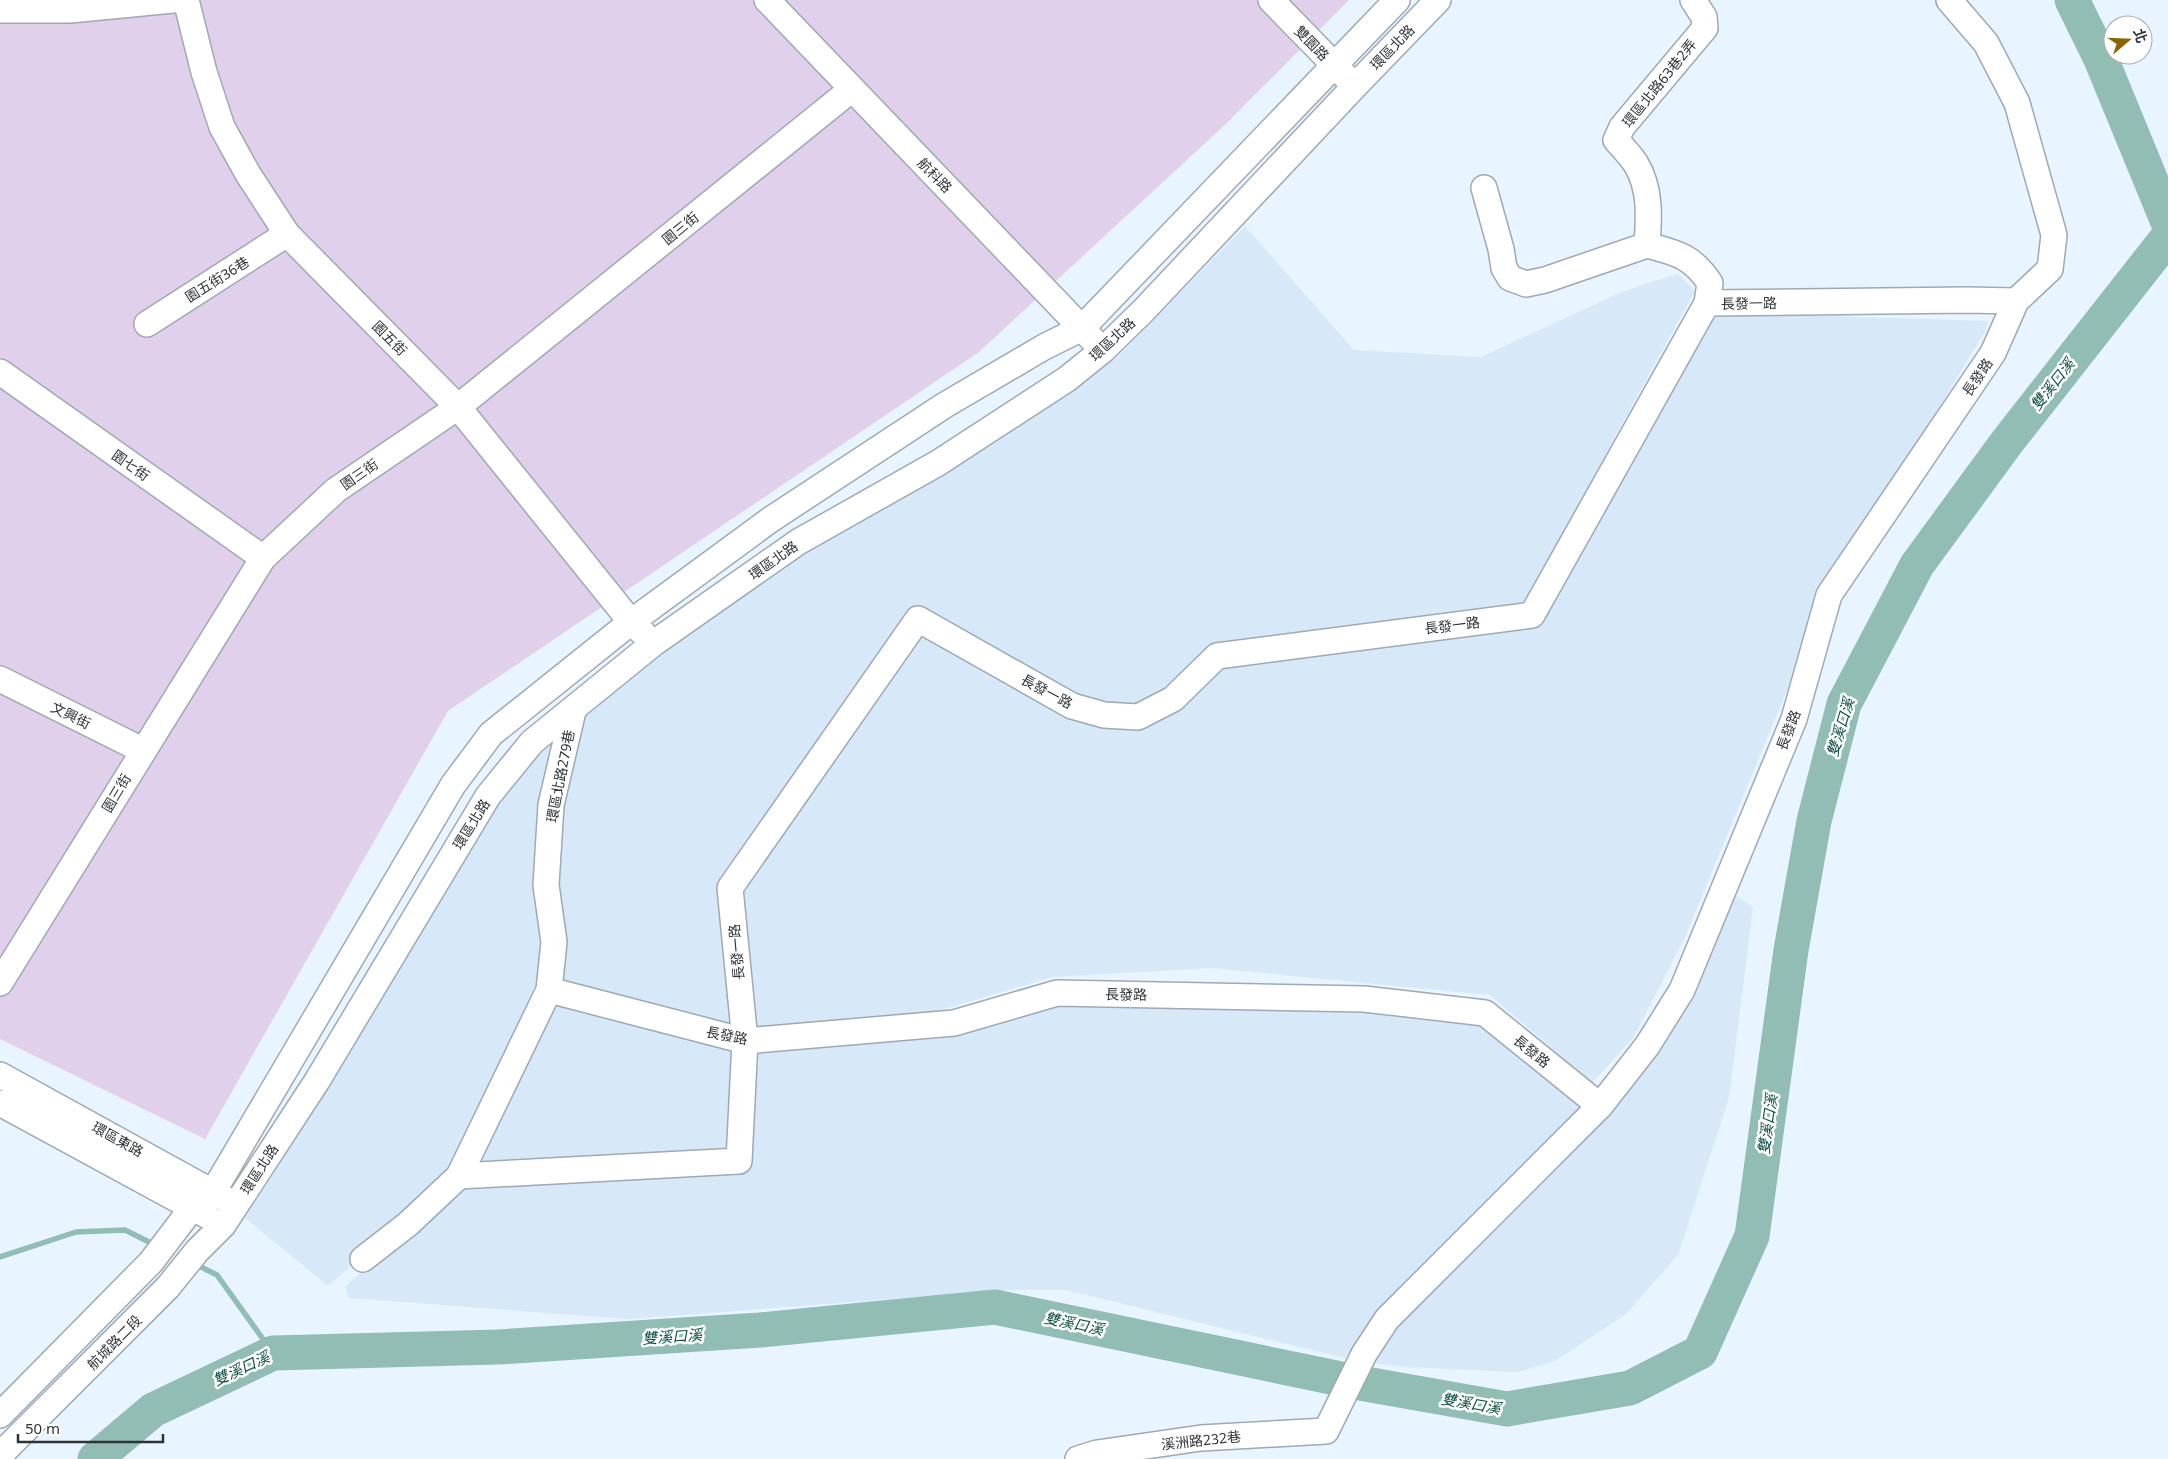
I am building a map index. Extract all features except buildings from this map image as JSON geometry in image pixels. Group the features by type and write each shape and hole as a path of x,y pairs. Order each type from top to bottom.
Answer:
{"street":[{"path":"0,10 70,10 173,0"},
{"name":"園五街","path":"186,0 204,72 222,126 248,174 287,234 458,407 630,622 654,643"},
{"name":"航科路","path":"767,0 1103,350"},
{"name":"雙園路","path":"1271,0 1355,86"},
{"name":"環區北路","path":"213,1192 235,1158 453,786 491,734 630,622 770,520 945,405 1044,347 1082,328 1397,0"},
{"name":"環區北路","path":"230,1215 317,1081 488,796 532,742 573,711 654,643 798,542 938,463 1067,379 1103,350 1143,311 1438,0"},
{"name":"環區北路63巷2弄","path":"1647,245 1649,214 1646,188 1636,165 1616,140 1622,127 1705,28 1704,17 1693,0"},
{"name":"長發路","path":"549,990 745,1041 954,1023 1057,993 1364,999 1485,1013 1600,1106 1647,1046 1682,990 1794,719 1829,596 1993,353 2016,301 2050,269 2054,235 2017,104 1986,43 1949,0"},
{"name":"園三街","path":"0,983 142,750 263,558 336,490 458,407 852,88"},
{"path":"1484,188 1501,249 1504,268 1510,278 1526,284 1545,280 1647,245 1684,255 1703,271 1710,283 1707,303"},
{"name":"園五街36巷","path":"146,324 287,234"},
{"name":"長發一路","path":"458,1176 740,1162 745,1041 730,888 918,619 1072,706 1104,715 1138,717 1173,699 1216,656 1532,615 1707,303 2016,301"},
{"name":"園七街","path":"0,372 263,558"},
{"name":"文興街","path":"0,679 142,750"},
{"name":"環區北路279巷","path":"549,990 554,942 546,885 551,805 573,711"},
{"path":"363,1259 408,1224 458,1176 549,990"},
{"name":"環區東路","path":"0,1075 213,1192 230,1215"},
{"name":"環區東路","path":"0,1104 192,1208 230,1215"},
{"name":"溪洲路232巷","path":"1078,1459 1097,1453 1201,1438 1326,1431 1364,1354 1387,1320 1600,1106"},
{"path":"0,1415 154,1258 192,1208 213,1192"},
{"name":"航城路二段","path":"0,1455 161,1294 197,1250 230,1215"}],"shaded area":[{"path":"0,0 1349,0 1228,122 979,352 448,711 205,1139 0,1039"},
{"path":"1245,226 1354,350 1481,357 1615,295 1645,284 1678,274 1695,291 1617,433 1528,606 1234,644 1164,693 1134,707 1110,705 1072,697 919,608 726,887 738,1036 553,987 548,884 579,715 694,629 810,547 975,449 1119,356"},
{"path":"1712,312 1988,321 1985,331 1825,598 1685,937 1633,1038 1592,1083 1490,995 1212,968 1052,977 934,1012 749,1034 740,890 921,633 1133,727 1223,665 1541,619"},
{"path":"558,731 544,989 454,1174 328,1286 245,1218 491,807"},
{"path":"1736,896 1753,907 1729,1098 1678,1255 1626,1314 1555,1361 1518,1372 1406,1367 1368,1363 1391,1330 1553,1169 1728,903"},
{"path":"551,995 742,1040 735,1158 466,1171"},
{"path":"1062,1003 1347,1009 1479,1021 1586,1107 1380,1312 1345,1358 1066,1290 1011,1290 628,1319 349,1298 345,1287 462,1181 747,1167 750,1046"}],"waterway":[{"name":"雙溪口溪","path":"2072,0 2101,59 2168,222"},
{"name":"雙溪口溪","path":"95,1459 153,1410 273,1353 498,1347 760,1330 995,1307 1360,1383 1507,1409 1630,1388 1700,1352 1752,1236 1791,950 1814,821 1844,704 1917,565 2007,442 2168,237"},
{"path":"0,1257 76,1232 125,1230 155,1245"},
{"path":"195,1264 217,1275 273,1353"}]}
